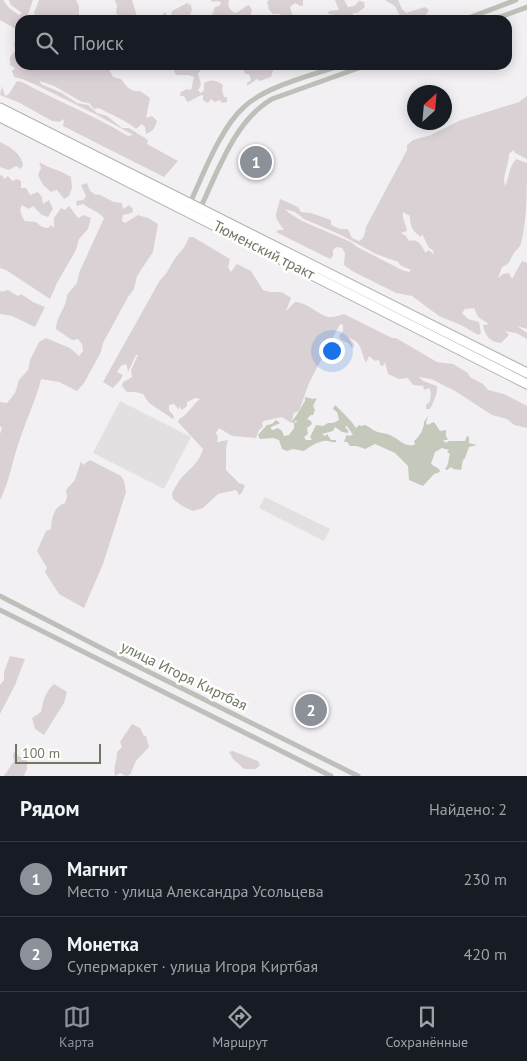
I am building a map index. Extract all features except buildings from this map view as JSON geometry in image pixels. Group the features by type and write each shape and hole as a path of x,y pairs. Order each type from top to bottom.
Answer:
{"main road":[{"name":"Тюменский тракт","path":"0,108 527,373"},
{"name":"Тюменский тракт","path":"0,117 527,384"}],"street":[{"path":"476,15 516,0"},
{"path":"505,15 527,7"},
{"path":"190,203 219,142 231,122 244,107 258,96 328,70"},
{"path":"200,208 238,133 246,120 262,105 272,99 353,70"},
{"name":"улица Игоря Киртбая","path":"0,596 106,651 358,776"},
{"name":"улица Игоря Киртбая","path":"0,610 331,776"}],"shaded area":[{"path":"0,0 3,0 9,8 19,15 15,15 15,28 0,20"},
{"path":"9,0 33,0 28,15 19,15 22,13 11,5"},
{"path":"39,0 76,0 79,6 79,15 35,15 34,13"},
{"path":"115,0 132,0 136,15 118,15 116,13 117,6"},
{"path":"211,0 229,0 229,8 235,13 249,5 252,10 251,15 212,15 215,7 220,5 221,2 213,2"},
{"path":"269,0 303,0 303,6 295,3 290,7 292,15 281,15 273,14 269,10 267,2"},
{"path":"335,0 344,0 348,7 354,6 359,1 364,2 365,7 357,13 353,13 353,15 328,14 329,11 339,10"},
{"path":"385,0 398,0 406,13 425,7 429,10 426,15 400,15 395,6"},
{"path":"187,3 191,5 192,10 190,15 171,15 172,11"},
{"path":"15,51 15,68 10,65 10,57"},
{"path":"15,68 15,70 110,70 113,77 121,79 128,88 140,91 150,98 146,118 152,116 157,121 150,132 146,134 145,127 142,124 136,129 99,108 94,109 89,103 82,102 54,86 40,81 41,84 62,93 77,103 88,105 97,113 107,116 122,128 129,128 148,140 147,144 178,161 164,177 63,126 64,119 59,122 52,121 18,102 0,95 2,86 5,96 9,94 17,81 22,82 102,121 128,136 133,135 36,85 14,77 12,71"},
{"path":"201,70 198,73 201,84 198,90 201,93 204,90 204,83 218,82 223,85 222,90 224,97 227,97 227,102 222,103 220,100 215,102 211,99 208,103 203,100 203,95 187,102 184,96 180,96 181,92 187,89 191,90 194,77 176,75 174,71"},
{"path":"244,70 273,70 271,77 260,81 257,79 247,86 247,83 251,80 249,74 245,74"},
{"path":"527,96 527,159 513,150 509,154 504,182 505,186 516,159 527,163 527,194 521,244 508,263 502,267 498,278 503,274 509,273 512,279 522,261 527,263 527,329 517,326 527,333 527,339 516,333 505,331 509,335 501,343 494,341 489,338 484,329 483,325 489,324 478,317 474,308 465,309 462,313 468,319 479,322 481,333 478,335 463,326 439,316 412,296 396,293 352,271 344,265 345,253 342,248 336,247 330,259 276,232 284,230 276,218 280,199 298,207 301,212 311,213 331,220 331,225 340,229 348,229 352,238 361,240 407,150 407,145 413,140 441,130 452,130 452,124 519,102","holes":["285,209 295,212 304,219 341,235 376,254 398,262 400,265 411,270 409,272 402,270 351,242 302,221","403,212 410,216 411,225 415,233 421,237 422,234 434,254 428,250 426,253 421,245 415,241 409,241 401,233 407,231"]},
{"path":"0,142 11,148 20,157 23,165 21,169 16,166 9,170 0,167"},
{"path":"39,162 71,177 72,188 69,196 64,199 57,190 51,192 43,185 38,175 41,168"},
{"path":"0,175 4,179 8,176 12,181 17,179 21,181 21,188 26,188 30,195 38,192 42,197 43,204 49,200 53,209 48,217 42,215 33,206 29,209 22,205 20,211 25,221 36,222 42,227 48,228 51,225 54,228 54,218 61,208 65,210 69,206 78,218 84,215 91,218 88,229 79,239 76,250 50,299 0,268"},
{"path":"87,183 90,191 96,195 98,194 114,202 122,203 123,209 129,205 133,209 132,213 123,215 122,221 125,223 138,215 158,224 153,252 137,276 134,289 103,343 101,352 84,383 77,391 59,382 41,379 0,500 0,434 2,428 0,426 0,402 7,403 15,393 19,380 28,370 30,360 39,342 46,338 70,348 79,356 83,351 82,344 78,339 72,340 56,329 56,324 67,295 77,283 79,273 104,218 83,204 77,206 76,201 83,200 86,196 81,185"},
{"path":"189,237 193,237 230,259 228,267 231,272 237,264 251,271 263,290 282,292 291,298 286,311 295,302 306,305 328,317 344,314 392,338 396,338 437,362 453,364 483,384 488,390 504,394 527,406 527,428 514,425 507,419 492,415 455,391 431,379 419,377 423,381 437,386 436,395 431,407 426,409 426,405 430,401 431,392 429,388 424,390 423,386 413,385 408,378 399,379 388,374 385,362 383,366 380,365 379,360 375,361 369,356 366,363 357,342 349,338 354,344 352,348 348,343 341,340 339,336 343,331 343,325 340,324 309,383 299,411 294,413 291,423 282,417 264,421 262,423 263,427 259,430 256,438 232,436 219,428 216,433 218,437 217,442 228,440 226,470 239,483 245,485 242,493 239,495 236,490 218,494 203,508 193,511 182,506 173,499 172,493 197,461 203,449 178,422 200,399 195,398 187,402 187,406 182,410 179,406 179,410 174,404 169,405 169,410 174,416 173,419 149,403 143,394 127,392 122,386 123,382 132,377 131,370 138,355 136,355 128,372 125,364 121,366 117,372 123,375 113,388 103,382 160,280"},
{"path":"0,290 1,292 8,290 18,296 21,294 45,307 35,327 12,316 0,314"},
{"path":"305,397 317,398 313,406 315,410 313,415 307,419 312,424 307,428 308,434 304,437 306,440 312,440 310,437 316,425 323,426 339,420 337,412 333,409 335,405 356,428 359,425 365,425 377,432 390,435 407,445 415,444 414,441 421,433 428,416 427,425 434,422 440,431 446,430 448,440 443,440 446,443 449,441 465,441 467,436 469,437 469,443 477,445 469,447 461,470 451,467 447,470 445,469 448,464 450,454 447,452 449,450 442,448 435,452 431,464 439,469 440,472 434,474 423,486 409,480 408,466 395,453 375,444 365,449 350,446 347,442 344,442 347,434 348,436 353,435 347,426 345,427 348,433 342,432 335,427 333,431 322,434 325,436 327,434 331,440 336,440 336,442 321,442 304,451 293,449 287,451 282,449 279,440 273,438 260,439 258,435 267,425 272,424 276,420 280,423 271,427 271,429 278,428 284,436 289,435 294,428 294,423 291,422 305,401"},
{"path":"120,401 191,437 164,489 93,453"},
{"path":"90,460 121,476 126,492 103,564 84,608 59,594 45,572 47,568 37,551 46,531 51,529 56,510 65,503 67,497 66,490 75,480 81,461 83,465"},
{"path":"265,497 330,529 324,541 259,508"},
{"path":"10,656 25,659 15,685 0,714 0,685 4,680 4,672"},
{"path":"54,684 67,692 64,703 44,735 35,729 32,718 41,712 48,690"},
{"path":"132,724 140,728 144,736 146,736 149,747 136,761 130,775 126,776 120,773 115,776 117,752 122,747 120,742"},
{"path":"14,751 18,756 27,759 27,769 24,776 4,776 14,761"},
{"path":"233,751 258,761 260,765 256,769 244,769 233,759 229,752"}],"place":[{"name":"Магнит","path":"256,162"},
{"name":"Монетка","path":"311,710"}]}
